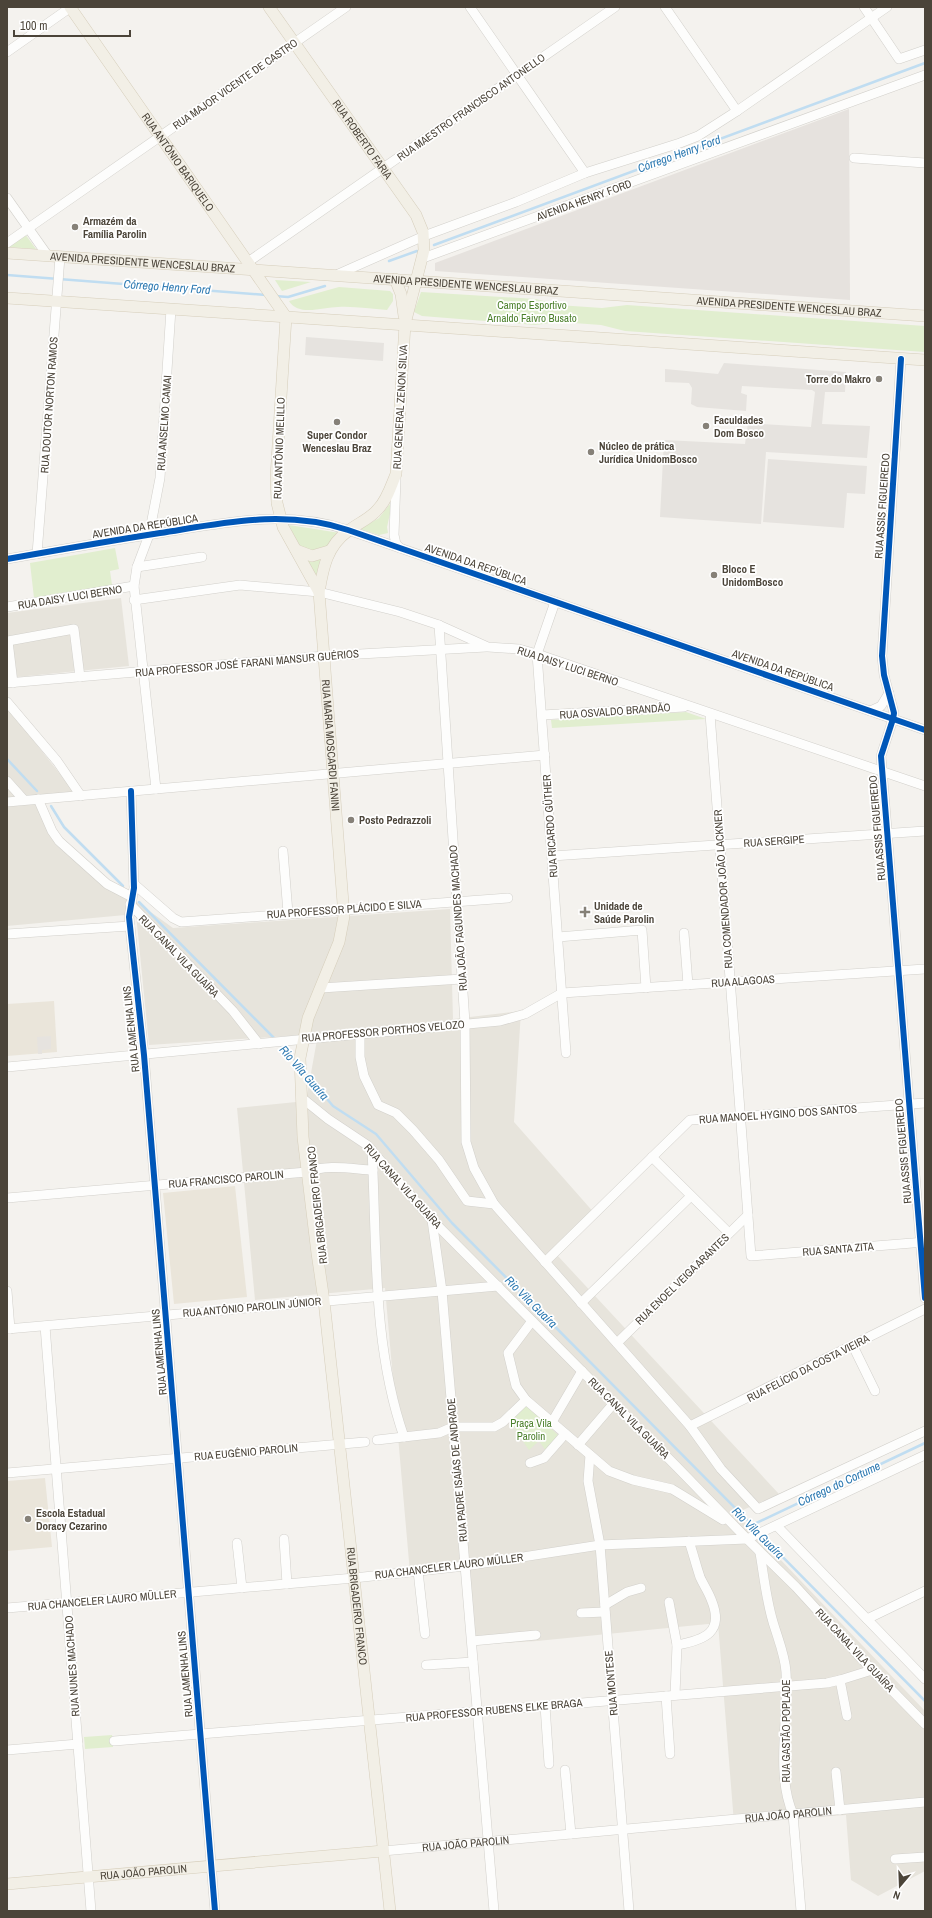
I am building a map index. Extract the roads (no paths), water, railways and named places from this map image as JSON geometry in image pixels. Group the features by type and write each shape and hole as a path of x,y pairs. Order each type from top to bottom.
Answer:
{"main road":[{"name":"RUA ANTÔNIO BARIQUELO","path":"70,7 286,317"},
{"name":"RUA ROBERTO FARIA","path":"270,7 419,221 424,236 423,258 417,281"},
{"name":"AVENIDA PRESIDENTE WENCESLAU BRAZ","path":"7,253 251,266 336,275 925,316"},
{"path":"395,279 402,294 405,324"},
{"name":"RUA GENERAL ZENON SILVA","path":"396,474 405,324 417,281"},
{"path":"7,298 57,298 171,309 925,360"},
{"name":"RUA ANTÔNIO MELILLO","path":"286,317 276,491 280,518 319,592"},
{"name":"RUA MARIA MOSCARDI FANINI","path":"303,1039 308,1018 339,942 343,924 344,909 319,592 323,567 329,551 335,543 348,530 368,518 380,508 396,474"},
{"path":"296,550 312,556 329,551"},
{"name":"RUA BRIGADEIRO FRANCO","path":"303,1039 300,1058 300,1080 303,1109 310,1137 311,1171 324,1254 324,1301 390,1911"},
{"name":"RUA JOÃO PAROLIN","path":"7,1884 383,1851"}],"street":[{"path":"7,52 70,7"},
{"name":"RUA MAJOR VICENTE DE CASTRO","path":"7,243 346,7"},
{"path":"470,7 585,173"},
{"name":"RUA MAESTRO FRANCISCO ANTONELLO","path":"251,266 383,169 615,7"},
{"path":"665,7 737,111"},
{"path":"864,7 899,59 925,50"},
{"name":"AVENIDA HENRY FORD","path":"336,275 424,236 585,173 689,140 737,111 887,7"},
{"name":"AVENIDA HENRY FORD","path":"423,258 925,75"},
{"path":"854,158 925,163"},
{"path":"7,198 48,256"},
{"name":"RUA DOUTOR NORTON RAMOS","path":"37,554 60,256"},
{"name":"RUA ANSELMO CAMAI","path":"156,789 134,600 134,586 137,567 149,535 160,478 171,309"},
{"name":"RUA ASSIS FIGUEIREDO","path":"901,359 882,656 884,675 893,708 893,719 882,752 882,772 909,1104 923,1242 925,1298"},
{"name":"RUA GENERAL ZENON SILVA","path":"396,474 394,535 396,544 400,548"},
{"name":"AVENIDA DA REPÚBLICA","path":"7,558 231,522 280,518 318,522 348,530 925,730"},
{"path":"378,541 394,535"},
{"path":"137,567 202,557"},
{"name":"RUA DAISY LUCI BERNO","path":"134,600 240,585 319,592 384,607 439,625 488,647 518,649 537,654 925,786"},
{"name":"RUA DAISY LUCI BERNO","path":"7,607 134,586"},
{"name":"RUA RICARDO GÜTHER","path":"555,602 537,654 566,1053"},
{"name":"RUA JOÃO FAGUNDES MACHADO","path":"439,625 465,1024 466,1142 474,1168 494,1204"},
{"path":"10,683 8,641 74,628 80,677"},
{"name":"RUA PROFESSOR JOSÉ FARANI MANSUR GUÉRIOS","path":"10,683 239,662 488,647"},
{"path":"870,711 881,706 889,693"},
{"path":"7,702 57,761 81,796"},
{"name":"RUA OSVALDO BRANDÃO","path":"542,716 689,706"},
{"name":"RUA COMENDADOR JOÃO LACKNER","path":"710,714 751,1256"},
{"path":"7,802 545,755"},
{"path":"7,781 24,800"},
{"name":"RUA LAMENHA LINS","path":"131,791 134,884 131,900 130,926 144,1055 214,1911"},
{"name":"RUA CANAL VILA GUAÍRA","path":"38,799 52,831 59,841 107,884 131,900 233,1011 259,1044"},
{"name":"RUA SERGIPE","path":"552,856 925,831"},
{"path":"283,851 288,913"},
{"name":"RUA CANAL VILA GUAÍRA","path":"134,884 173,918 181,922"},
{"name":"RUA PROFESSOR PLÁCIDO E SILVA","path":"181,922 508,898"},
{"path":"7,934 130,926"},
{"path":"558,937 642,930 646,988"},
{"path":"684,933 688,985"},
{"name":"RUA ALAGOAS","path":"562,993 925,969"},
{"path":"321,988 462,979"},
{"name":"RUA PROFESSOR PORTHOS VELOZO","path":"7,1067 500,1021 518,1016 562,993"},
{"path":"360,1033 360,1057 364,1076 378,1105 396,1114 413,1130 439,1160 467,1201 494,1204 690,1426 721,1469 758,1509 925,1431"},
{"name":"RUA CANAL VILA GUAÍRA","path":"302,1098 328,1119 364,1142 372,1150 432,1220 732,1525 751,1538 760,1553 806,1598 872,1670 925,1724"},
{"name":"RUA MANOEL HYGINO DOS SANTOS","path":"545,1262 690,1120 925,1103"},
{"name":"RUA CANAL VILA GUAÍRA","path":"303,1109 328,1119"},
{"path":"372,1150 378,1297 387,1376 393,1405 404,1437"},
{"path":"652,1157 729,1233"},
{"name":"RUA FRANCISCO PAROLIN","path":"7,1198 332,1168 373,1170"},
{"path":"581,1303 691,1196"},
{"name":"RUA ENOEL VEIGA ARANTES","path":"617,1343 748,1215"},
{"name":"RUA PADRE ISAÍAS DE ANDRADE","path":"432,1220 442,1291 494,1911"},
{"name":"RUA SANTA ZITA","path":"751,1256 923,1242"},
{"name":"RUA ANTÔNIO PAROLIN JÚNIOR","path":"9,1329 498,1286"},
{"path":"7,1291 9,1329"},
{"name":"RUA FELÍCIO DA COSTA VIEIRA","path":"690,1426 925,1309"},
{"path":"532,1321 508,1353 516,1386 526,1400 578,1445 616,1475 672,1489 732,1525"},
{"name":"RUA NUNES MACHADO","path":"45,1326 91,1911"},
{"path":"853,1346 875,1391"},
{"path":"552,1422 582,1371"},
{"path":"377,1440 439,1433 453,1427 490,1428 498,1426 526,1400"},
{"path":"578,1445 614,1404"},
{"path":"530,1463 544,1458 565,1434"},
{"name":"RUA EUGÊNIO PAROLIN","path":"7,1473 365,1442"},
{"name":"RUA MONTESE","path":"590,1455 588,1481 600,1545 629,1911"},
{"path":"751,1538 925,1455"},
{"path":"777,1526 925,1679"},
{"name":"RUA CHANCELER LAURO MÜLLER","path":"7,1608 354,1578 465,1566 600,1545 751,1538"},
{"path":"284,1539 288,1584"},
{"path":"677,1645 694,1642 707,1636 714,1627 715,1620 712,1601 701,1578 689,1541"},
{"path":"237,1543 242,1588"},
{"name":"RUA GASTÃO POPLADE","path":"760,1553 770,1609 785,1663 787,1686 785,1775 787,1800 793,1814 801,1911"},
{"path":"418,1571 425,1634"},
{"path":"581,1613 605,1608 627,1592 641,1588"},
{"path":"867,1618 925,1591"},
{"path":"669,1602 677,1645 670,1695 670,1754"},
{"path":"472,1641 536,1635"},
{"path":"426,1665 473,1662"},
{"name":"RUA PROFESSOR RUBENS ELKE BRAGA","path":"114,1741 787,1686 840,1680 872,1670"},
{"path":"840,1680 847,1716"},
{"path":"545,1706 549,1764"},
{"path":"7,1750 78,1744"},
{"path":"565,1770 571,1834"},
{"path":"836,1772 840,1810"},
{"name":"RUA JOÃO PAROLIN","path":"383,1851 925,1802"},
{"path":"895,1859 925,1857"}],"waterway":[{"name":"Córrego Henry Ford","path":"434,245 925,63"},
{"name":"Córrego Henry Ford","path":"389,261 417,251"},
{"name":"Córrego Henry Ford","path":"7,275 266,295"},
{"name":"Córrego Henry Ford","path":"275,296 288,297 325,286"},
{"name":"Rio Vila Guaíra","path":"7,759 37,791"},
{"name":"Rio Vila Guaíra","path":"51,806 64,827 123,886"},
{"name":"Rio Vila Guaíra","path":"139,902 276,1040"},
{"name":"Rio Vila Guaíra","path":"279,1043 296,1062"},
{"name":"Rio Vila Guaíra","path":"304,1072 333,1106 376,1134 452,1223 758,1531"},
{"name":"Córrego do Cortume","path":"752,1525 925,1443"},
{"name":"Rio Vila Guaíra","path":"761,1535 925,1701"}],"place":[{"name":"Armazém da Família Parolin","path":"75,227"},
{"name":"Torre do Makro","path":"879,379"},
{"name":"Super Condor Wenceslau Braz","path":"337,422"},
{"name":"Faculdades Dom Bosco","path":"706,426"},
{"name":"Núcleo de prática Jurídica UnidomBosco","path":"591,452"},
{"name":"Bloco E UnidomBosco","path":"714,575"},
{"name":"Posto Pedrazzoli","path":"351,820"},
{"name":"Unidade de Saúde Parolin","path":"585,912"},
{"name":"Escola Estadual Doracy Cezarino","path":"28,1519"}],"park label":[{"name":"Campo Esportivo Arnaldo Faivro Busato","path":"532,311"},
{"name":"Praça Vila Parolin","path":"531,1429"}]}
